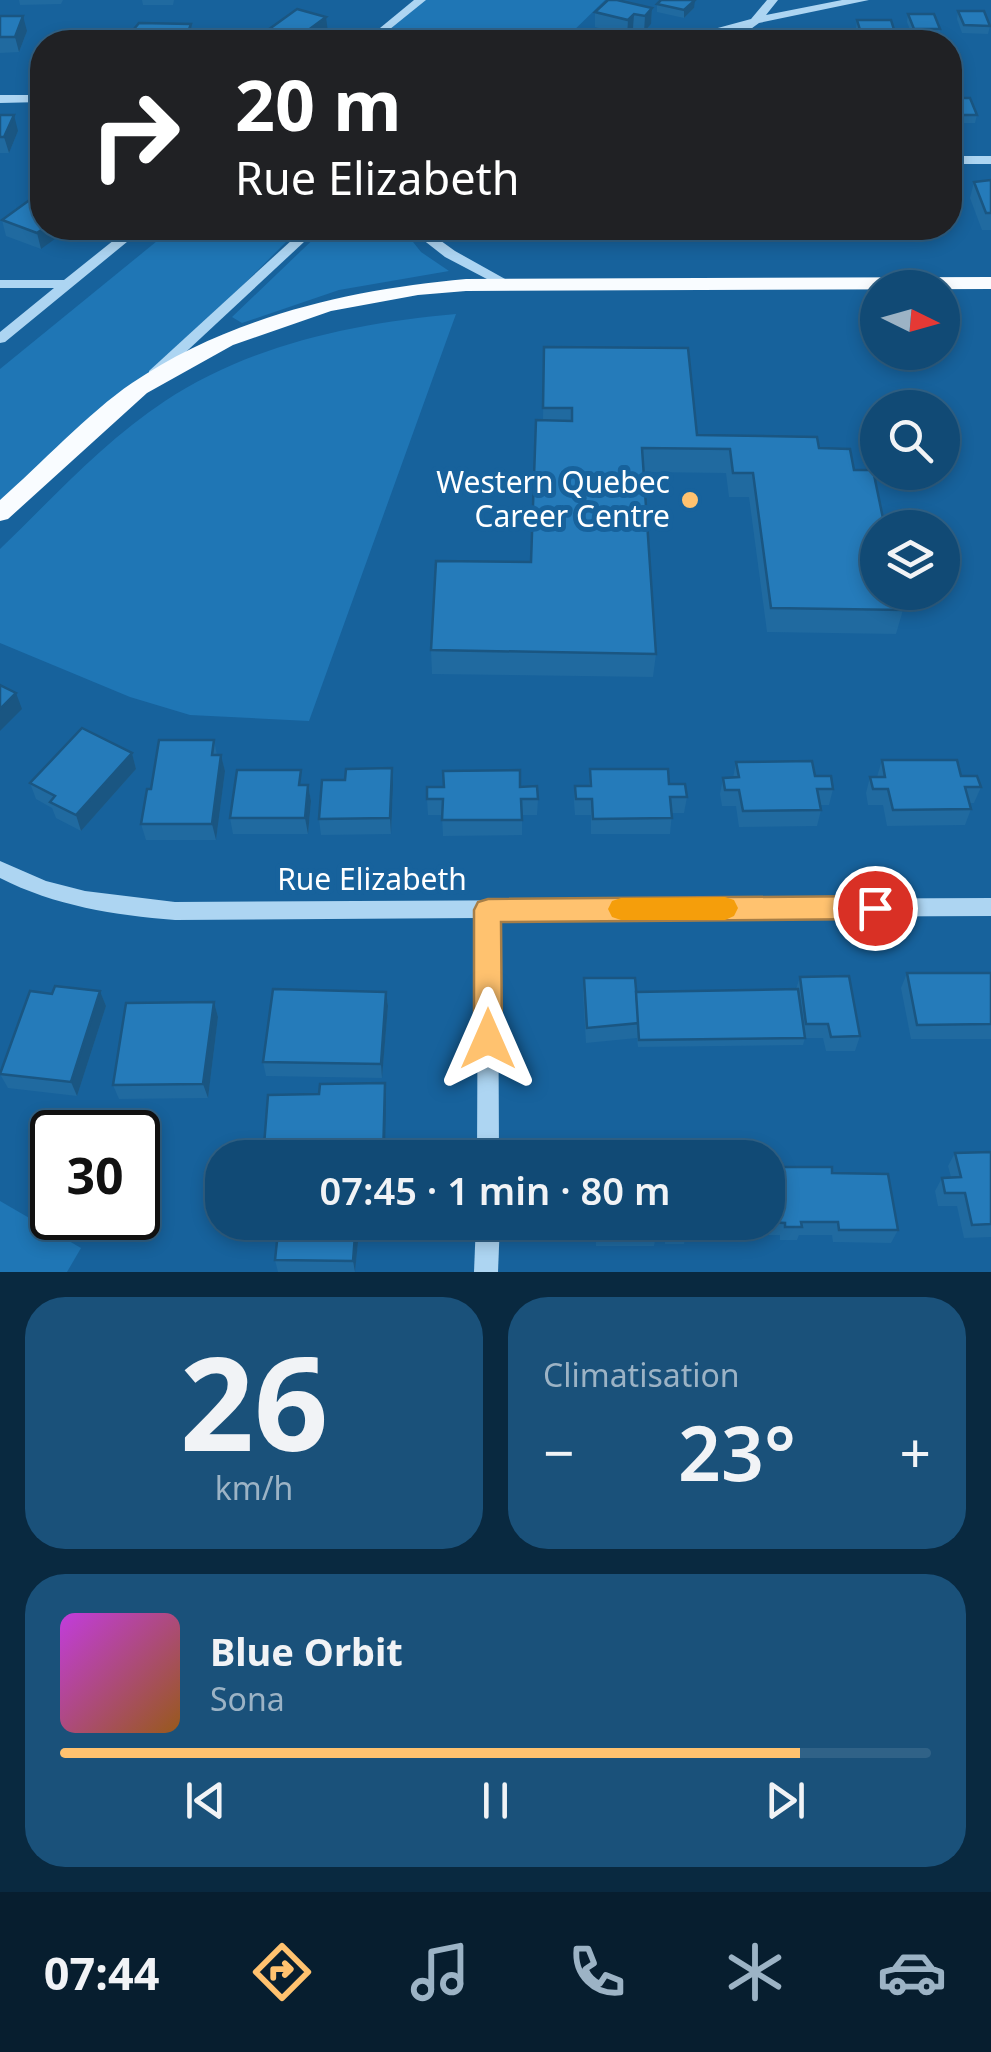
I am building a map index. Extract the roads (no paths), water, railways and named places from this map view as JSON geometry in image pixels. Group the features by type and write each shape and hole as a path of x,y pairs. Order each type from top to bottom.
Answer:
{"main road":[{"path":"0,513 138,388 226,341 298,314 418,289 510,284 991,283"}],"street":[{"path":"383,30 421,0"},
{"path":"742,30 773,0"},
{"path":"721,30 864,0"},
{"path":"0,99 30,99"},
{"path":"962,160 991,160"},
{"path":"0,338 122,240"},
{"path":"138,388 299,240"},
{"path":"431,240 450,254 510,284"},
{"path":"0,284 67,284"},
{"name":"Rue Elizabeth","path":"0,869 34,887 122,908 991,906"},
{"path":"488,910 488,1140"},
{"path":"486,1272 487,1240"}],"place":[{"name":"Western Quebec Career Centre","path":"690,500"}]}
